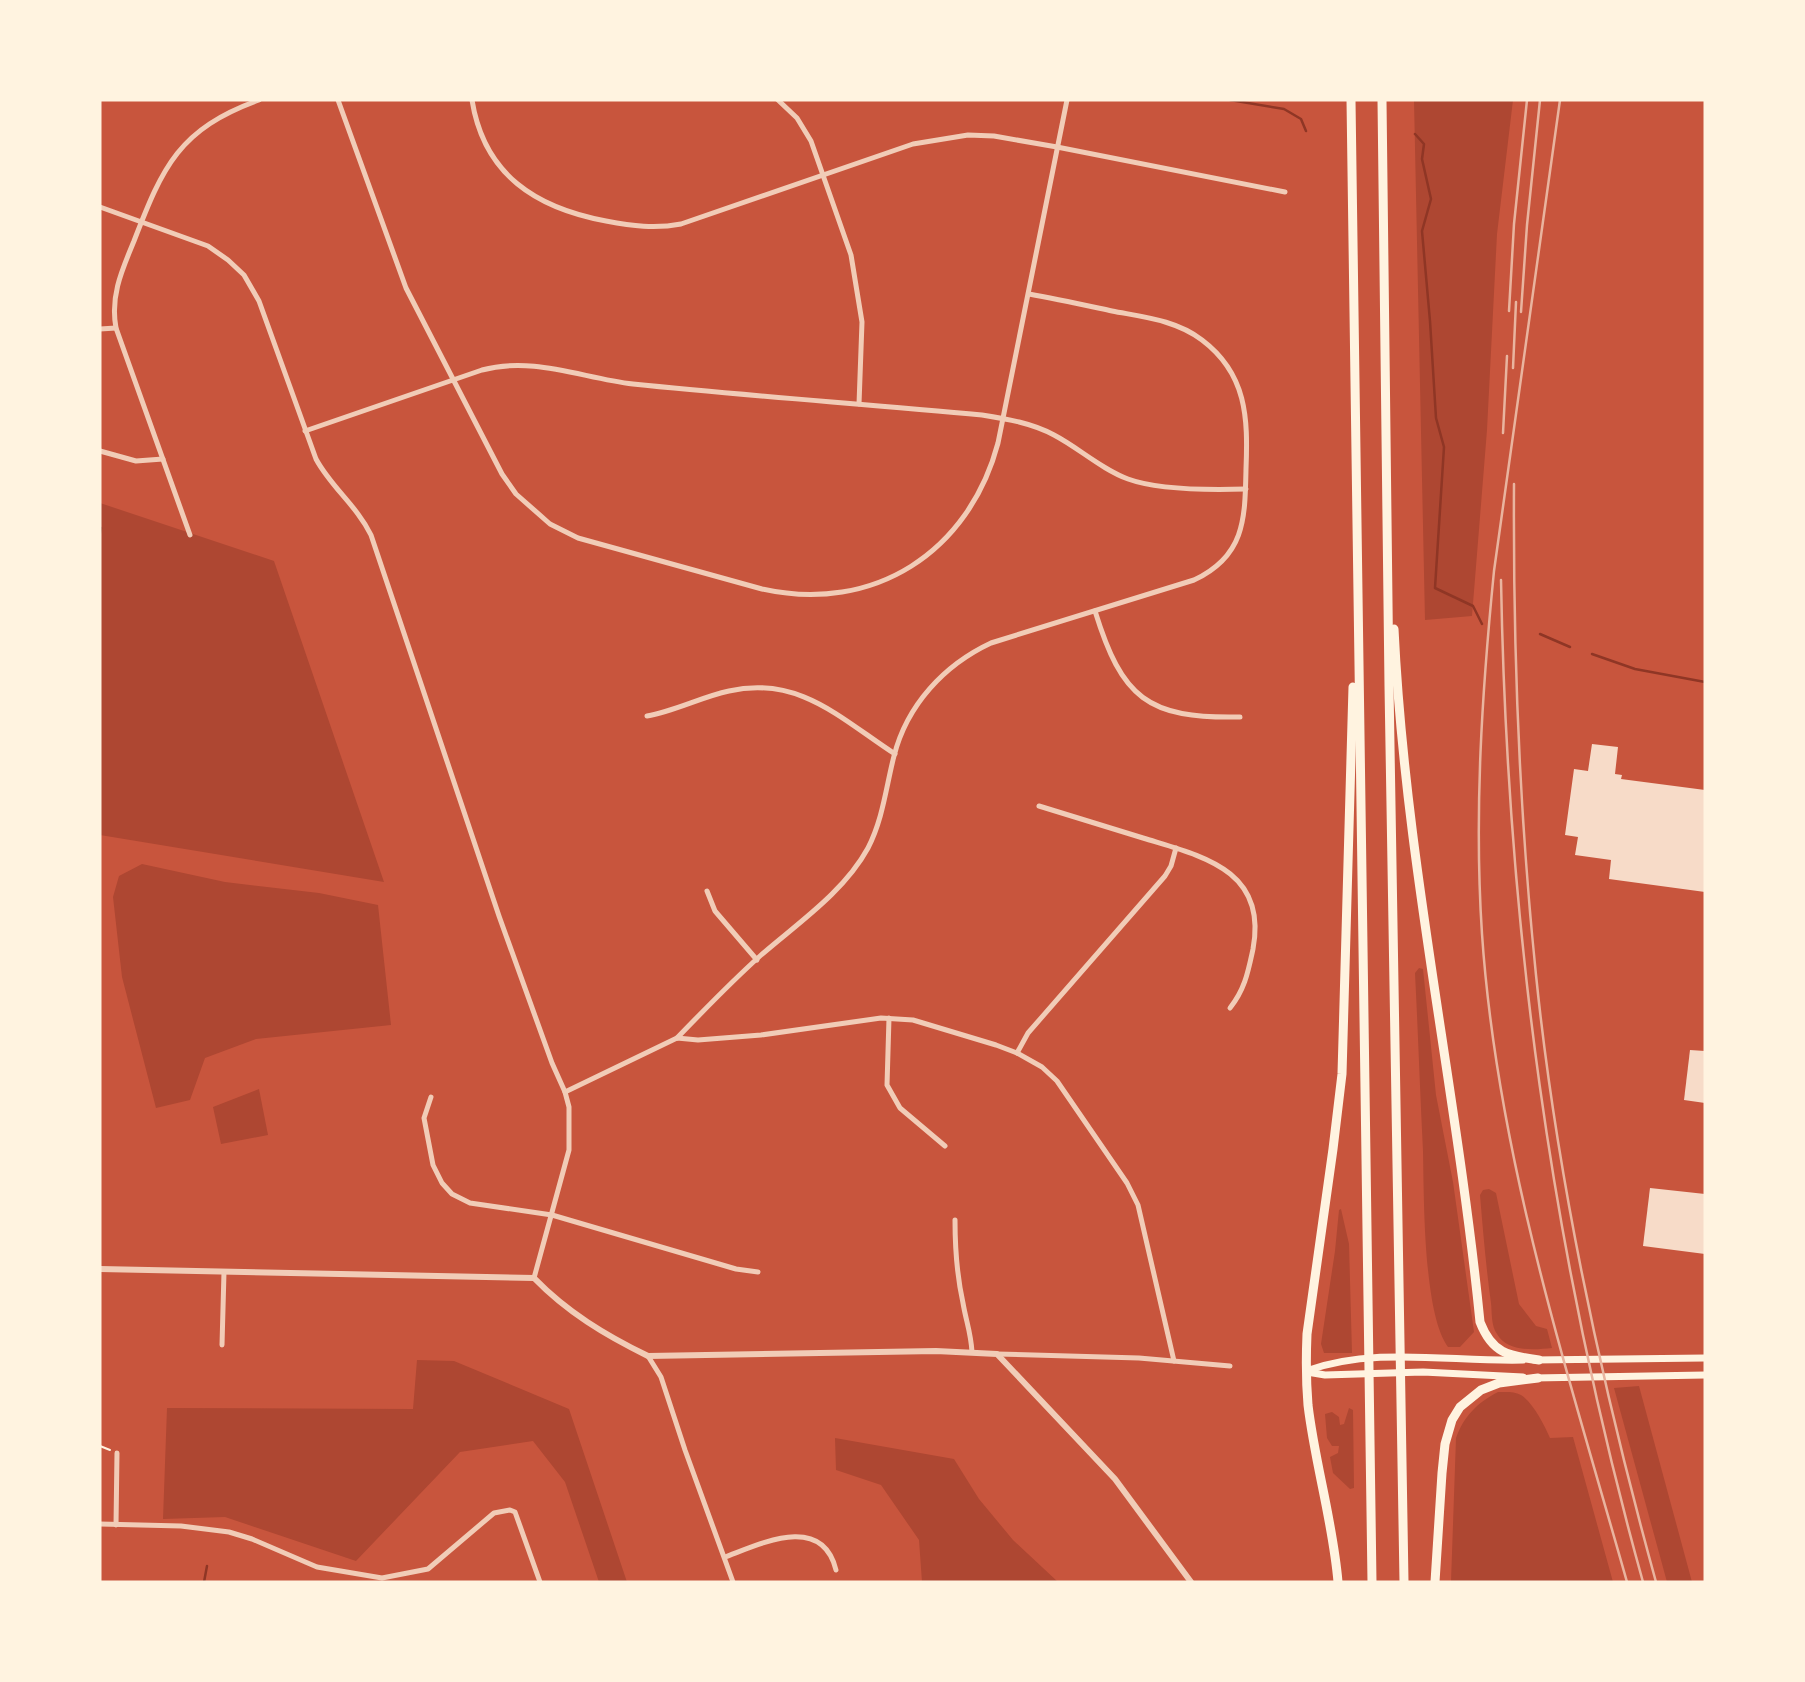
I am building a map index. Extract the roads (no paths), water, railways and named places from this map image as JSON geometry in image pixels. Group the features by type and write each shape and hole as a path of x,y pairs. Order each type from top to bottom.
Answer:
{"highway":[{"path":"1350,100 1372,1582"},
{"path":"1382,100 1404,1582"},
{"path":"1387,484 1396,668 1412,821 1480,1322 1485,1337 1499,1350 1517,1357 1539,1360"},
{"path":"1338,1582 1333,1540 1308,1406 1306,1371 1307,1334 1342,1074 1357,591"},
{"path":"1435,1582 1442,1473 1452,1420 1461,1407 1481,1390 1499,1383 1538,1378"}],"main road":[{"path":"1306,1371 1335,1363 1387,1358 1496,1361 1705,1358"},
{"path":"1306,1371 1325,1375 1423,1372 1538,1378 1705,1375"}],"street":[{"path":"190,535 116,328 116,290 165,168 182,146 217,118 259,100"},
{"path":"338,100 396,263 508,483 527,506 550,524 589,541 762,589 797,595 833,594 870,586 904,571 935,549 961,522 980,493 994,460 1004,419 1067,100"},
{"path":"472,100 483,137 505,171 534,197 557,209 582,217 631,226 649,228 681,224 913,144 950,136 994,136 1057,146 1285,192"},
{"path":"778,100 797,118 804,129 851,255 859,295 862,347 859,404"},
{"path":"100,207 208,246 244,275 259,301 321,469 359,512 371,535 499,916 569,1107 569,1150 534,1278"},
{"path":"565,1091 677,1038 757,960 839,888 859,863 879,821 895,754 904,730 919,702 938,679 960,660 991,643 1194,580 1212,570 1230,553 1240,534 1245,516 1248,429 1244,403 1231,372 1210,346 1189,332 1164,321 1029,294"},
{"path":"100,329 116,328"},
{"path":"305,431 454,379 497,366 525,364 631,384 982,415 1028,424 1051,433 1114,472 1136,482 1159,486 1246,489"},
{"path":"100,451 135,461 163,459"},
{"path":"1096,611 1113,662 1126,681 1143,697 1163,709 1184,716 1240,717"},
{"path":"647,716 732,690 782,690 803,695 822,704 895,754"},
{"path":"1039,806 1176,848 1211,860 1226,869 1240,884 1251,905 1255,934 1247,978 1241,995 1230,1008"},
{"path":"1017,1053 1028,1032 1165,876 1176,848"},
{"path":"707,891 715,911 757,960"},
{"path":"677,1038 698,1040 739,1037 889,1018 933,1025 1017,1053 1042,1067 1056,1081 1133,1193 1143,1221 1174,1360"},
{"path":"889,1018 887,1085 900,1108 945,1146"},
{"path":"432,1097 424,1118 433,1165 442,1183 453,1194 470,1203 552,1215 736,1269 758,1272"},
{"path":"955,1220 958,1275 963,1306 971,1331 972,1352"},
{"path":"100,1269 534,1278 556,1300 582,1319 648,1356 661,1377 733,1582"},
{"path":"222,1345 224,1272"},
{"path":"648,1356 972,1352 1174,1360 1230,1366"},
{"path":"997,1354 1115,1479 1191,1582"},
{"path":"116,1525 117,1453"},
{"path":"100,1524 181,1526 229,1532 317,1567 393,1579 428,1569 494,1513 510,1510 515,1512 540,1582"},
{"path":"725,1557 778,1538 799,1536 817,1542 830,1553 836,1570"}],"waterway":[{"path":"1230,100 1284,109 1301,119 1306,131"},
{"path":"1415,134 1424,144 1422,159 1431,199 1422,231 1436,418 1444,447 1435,588 1473,606 1482,624"},
{"path":"100,533 101,528"},
{"path":"1540,634 1570,647"},
{"path":"1592,654 1635,669 1705,682"},
{"path":"204,1582 207,1566"}],"railway":[{"path":"1509,311 1514,224 1527,100"},
{"path":"1521,312 1540,100"},
{"path":"1560,100 1494,571 1480,752 1482,934 1490,1017 1519,1181 1559,1342 1627,1582"},
{"path":"1513,368 1516,302"},
{"path":"1503,433 1507,356"},
{"path":"1514,484 1516,668 1521,791 1530,914 1545,1052 1583,1281 1617,1432 1656,1582"},
{"path":"1501,580 1513,835 1524,961 1540,1086 1559,1210 1583,1334 1643,1582"}]}
